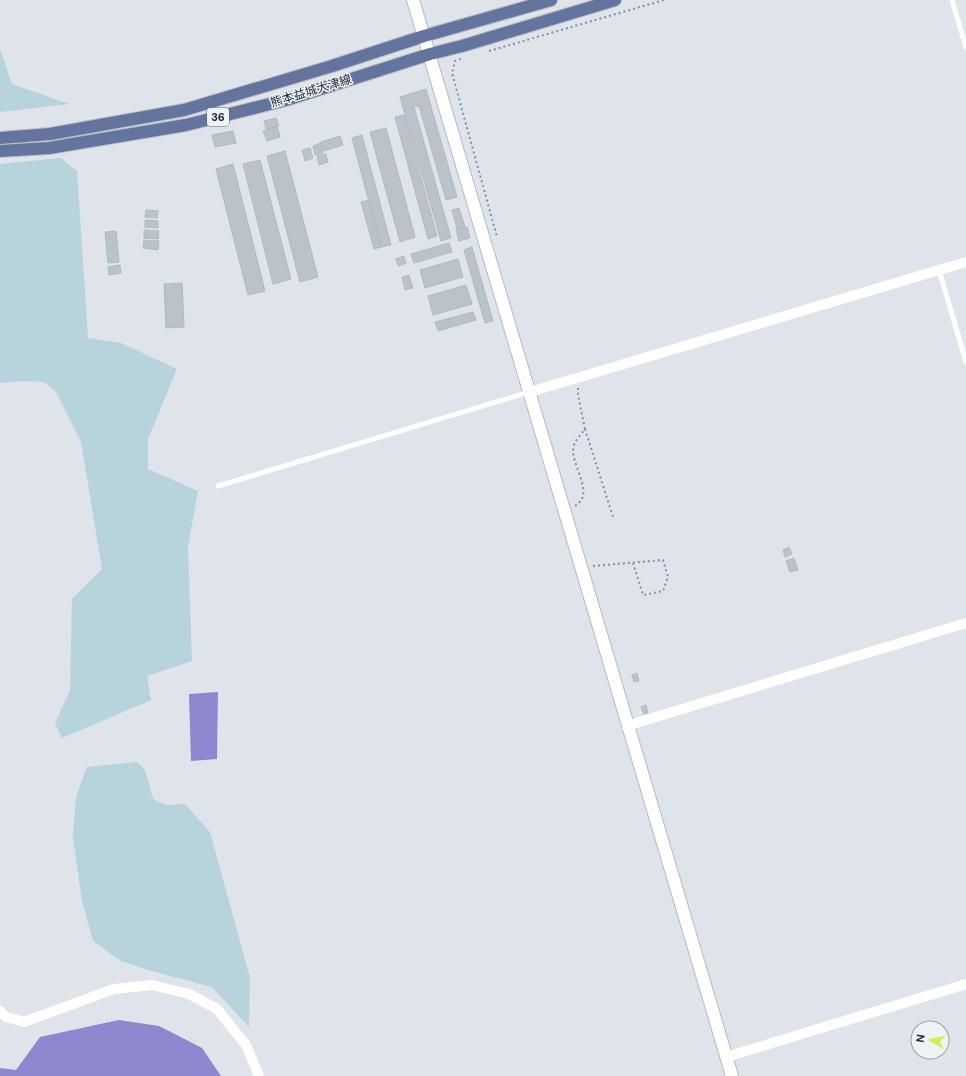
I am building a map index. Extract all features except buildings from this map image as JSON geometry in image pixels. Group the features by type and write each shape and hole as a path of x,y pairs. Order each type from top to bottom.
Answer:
{"main road":[{"name":"熊本益城大津線","path":"0,138 50,134 184,110 332,66 424,36 551,0"},
{"name":"熊本益城大津線","path":"0,151 49,148 186,125 286,100 430,54 462,46 615,0"}],"street":[{"path":"413,0 732,1076"},
{"path":"530,392 578,379 966,262"},
{"path":"627,726 966,623"},
{"path":"726,1057 966,984"},
{"path":"0,1011 6,1017 24,1022 114,989 152,985 189,994 218,1010 246,1044 259,1076"}],"lane":[{"path":"952,0 966,47"},
{"path":"939,270 966,362"},
{"path":"218,486 530,392"}],"path":[{"path":"484,52 664,0"},
{"path":"462,59 455,61 452,73 497,239"},
{"path":"578,379 578,395 585,429 613,517"},
{"path":"565,511 580,503 583,497 583,488 574,453 574,445 585,429"},
{"path":"581,567 663,560 668,577 664,591 643,595 633,563"}],"shaded area":[{"path":"0,49 12,84 69,104 0,112"},
{"path":"61,158 77,171 88,338 121,343 177,369 148,439 148,469 198,491 188,547 192,661 147,676 151,700 62,738 55,723 70,691 72,599 102,569 81,442 56,392 44,382 21,381 0,383 0,164"},
{"path":"218,692 217,759 191,761 189,694"},
{"path":"137,762 145,770 153,799 166,805 185,804 210,832 250,978 249,1027 212,987 151,971 121,961 93,941 82,901 73,837 76,797 87,767"},
{"path":"119,1020 159,1026 202,1048 221,1076 0,1076 0,1068 16,1070 40,1037"}]}
